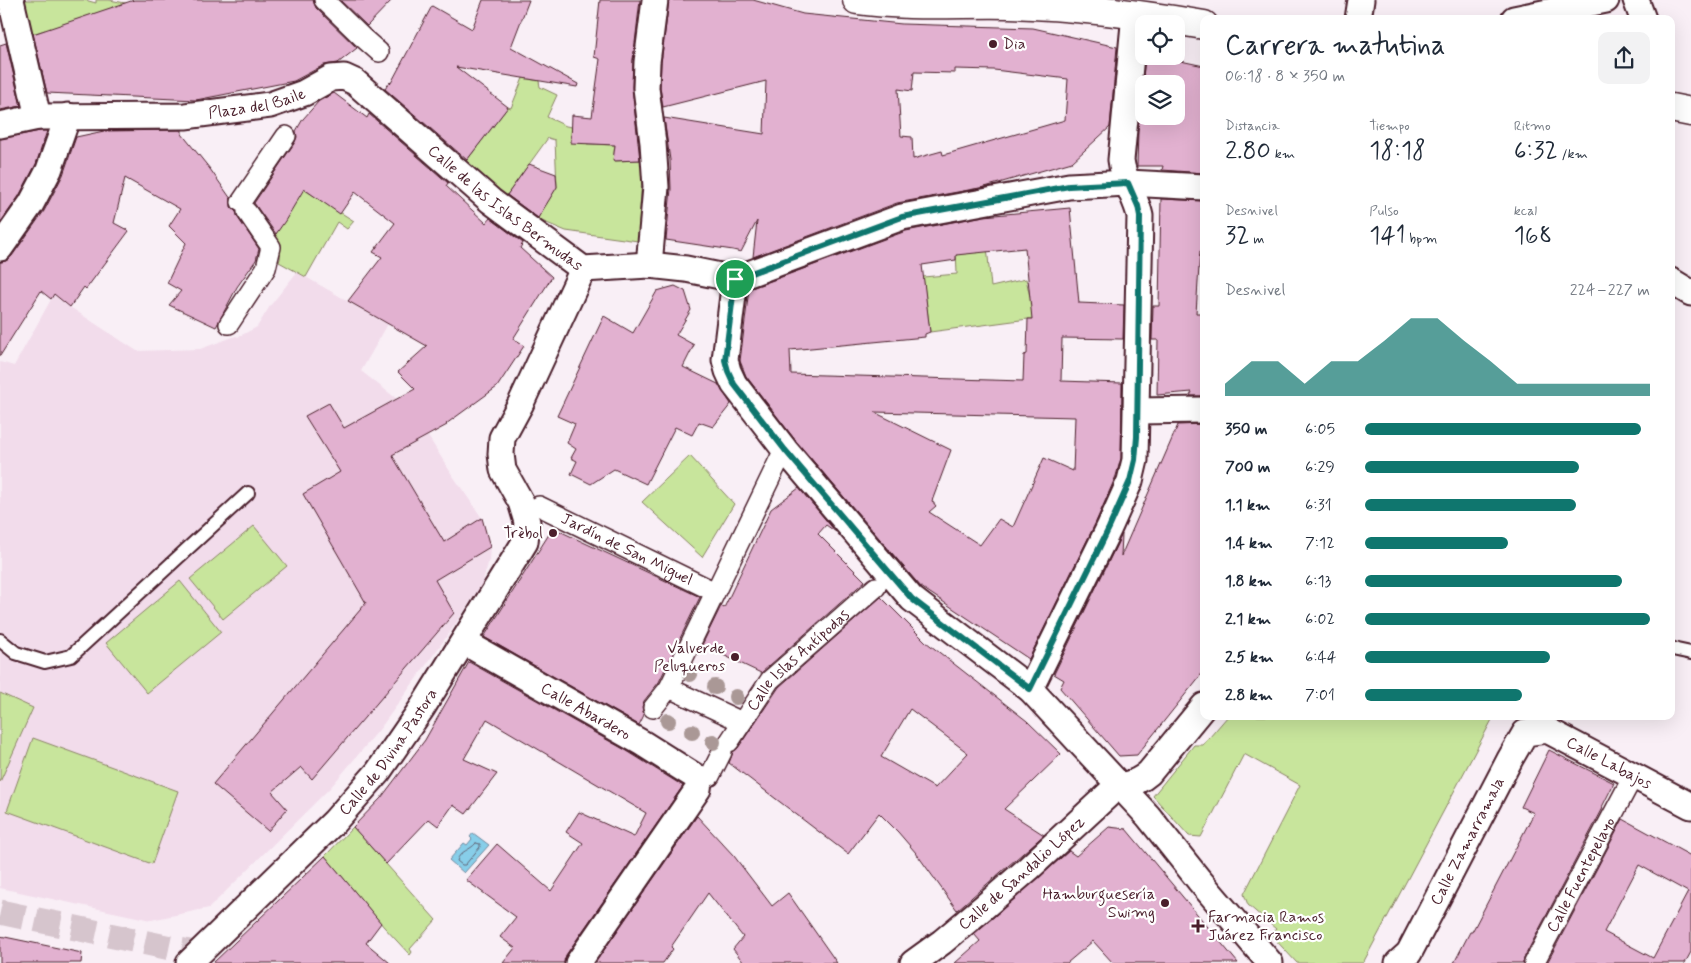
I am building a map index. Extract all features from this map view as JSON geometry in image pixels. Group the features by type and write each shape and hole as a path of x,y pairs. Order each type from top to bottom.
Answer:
{"main road":[{"path":"873,1 1054,3 1200,24"},
{"path":"1675,109 1691,112"}],"street":[{"path":"11,0 38,117"},
{"path":"324,0 379,52"},
{"path":"649,265 656,187 646,88 646,62 655,0"},
{"path":"1359,15 1361,0"},
{"path":"1543,15 1606,0"},
{"path":"1636,0 1642,15"},
{"path":"1030,689 1109,528 1130,481 1135,460 1140,216 1138,206 1122,169 1121,160 1135,14"},
{"name":"Calle de las Islas Bermudas","path":"331,78 344,77 355,82 491,201 583,269 649,265 686,269 735,279"},
{"name":"Plaza del Baile","path":"0,125 38,117 178,116 270,105 304,93 331,78"},
{"path":"0,248 31,204 49,170 68,116"},
{"path":"229,324 266,268 271,248 244,207 286,136"},
{"path":"1200,187 1128,183 1069,186 902,217 735,279 725,360 734,384 785,450 912,599 1030,689 1148,816 1199,880 1270,963"},
{"name":"Calle de Divina Pastora","path":"194,958 269,883 334,822 378,772 422,708 525,542 530,504 503,470 500,454 502,438 521,403 583,269"},
{"path":"1675,284 1691,294"},
{"path":"1137,411 1200,410"},
{"path":"653,708 669,688 780,458"},
{"name":"Jardín de San Miguel","path":"530,504 715,592"},
{"name":"Calle Islas Antípodas","path":"578,963 704,782 770,680 876,586"},
{"name":"Calle Abardero","path":"464,642 642,743 696,777 700,782 704,782"},
{"path":"669,688 742,722"},
{"path":"1120,786 1140,781 1149,774 1200,711"},
{"name":"Calle Labajos","path":"1530,724 1548,730 1691,806"},
{"name":"Calle Zamarramala","path":"1398,963 1410,953 1530,724"},
{"name":"Calle de Sandalio López","path":"919,961 1029,868 1113,790 1120,786"},
{"name":"Calle Fuentepelayo","path":"1534,963 1628,786"}],"lane":[{"path":"0,640 16,653 46,662 71,656 248,493"},
{"path":"1675,650 1691,653"}],"shaded area":[{"path":"297,272 388,324 361,371 397,399 428,436 482,518 490,547 489,560 482,584 450,632 379,730 330,788 209,908 151,920 0,888 0,362 14,366 54,294 70,307 137,351 200,349 236,336 238,337 257,327 270,306"}],"green space":[{"path":"20,0 85,0 96,3 96,0 109,0 131,4 49,37 45,30 32,34"},
{"path":"523,78 539,81 540,87 557,95 547,117 572,127 571,135 587,138 587,144 615,145 613,161 643,160 638,241 566,231 537,219 557,187 555,140 548,138 504,199 464,164 508,107 511,108"},
{"path":"273,170 354,221 347,229 337,222 306,277 279,262 280,252 273,237 289,214 259,193"},
{"path":"984,216 991,287 1026,279 1035,319 930,332 923,277 957,274 955,221"},
{"path":"690,456 734,504 702,557 642,502"},
{"path":"254,526 287,566 223,619 190,579"},
{"path":"180,581 221,632 147,693 106,643"},
{"path":"0,693 33,708 0,782"},
{"path":"1225,720 1492,720 1363,963 1297,963 1271,935 1276,929 1248,905 1244,894 1300,785 1244,754 1201,837 1189,836 1153,796 1194,745 1203,745"},
{"path":"33,738 178,791 152,864 7,811"},
{"path":"353,827 436,920 410,949 412,952 410,955 325,856"}],"water":[{"path":"473,833 489,845 464,873 449,860 464,843 467,845 472,839 470,837"}],"building":[{"path":"134,0 313,0 316,8 357,48 338,63 324,65 294,81 196,100 47,93 33,34"},
{"path":"340,0 392,0 367,26"},
{"path":"483,0 529,0 511,47 578,84 577,87 456,67 508,107 467,160 385,89 391,83 432,6 472,29"},
{"path":"600,0 640,0 632,87 640,160 613,161 615,145 571,143 572,115 592,117 600,59 594,57"},
{"path":"669,0 753,0 803,14 902,24 1033,28 1117,47 1110,127 1072,162 985,187 897,203 753,257 757,221 741,252 666,240 671,189 670,160 664,118 764,134 766,81 663,107 660,87","holes":["955,69 994,70 1068,79 1065,120 943,155 942,151 913,159 912,137 901,136 898,89 912,91 914,72 955,73"]},
{"path":"6,43 21,106 0,110 0,45"},
{"path":"1185,62 1200,65 1200,173 1162,170 1163,166 1137,166 1138,125 1185,125 1185,75 1143,75 1144,65 1185,65"},
{"path":"334,93 367,118 369,114 448,183 446,186 486,223 490,218 523,243 520,248 552,277 513,339 524,346 497,387 447,425 392,455 444,542 482,518 490,547 435,580 454,613 312,779 301,767 272,792 287,809 268,831 213,784 366,603 303,494 340,472 305,416 329,403 344,428 415,389 398,372 427,346 348,301 382,257 373,252 395,223 355,192 340,214 304,189 276,234 254,203 295,142 297,137 296,131 303,119 319,101"},
{"path":"182,130 182,134 231,199 231,207 259,249 256,260 237,287 216,327 169,305 181,291 167,283 186,243 169,226 180,209 125,178 114,223 129,231 86,289 84,287 70,307 54,294 51,299 41,291 0,356 0,262 6,261 12,256 44,211 63,175 76,137 104,131"},
{"path":"47,131 36,164 19,196 0,223 0,139"},
{"path":"529,164 556,174 557,187 538,218 507,195"},
{"path":"1161,199 1200,201 1200,251 1196,313 1200,313 1200,396 1190,396 1192,392 1157,395 1158,340 1152,340 1153,306 1159,306"},
{"path":"1070,208 1079,303 1124,305 1123,339 1062,338 1061,381 1122,383 1121,458 1116,476 1096,522 1029,659 921,587 796,441 746,376 740,361 749,289 906,231 984,216","holes":["1025,248 1032,319 1028,319 1027,354 1024,355 1023,381 791,374 790,350 925,337 925,334 930,332 922,265 956,260 956,255","874,412 1075,417 1073,471 1044,458 1013,527 999,519 980,545 929,512 936,506 932,501 951,450"]},
{"path":"675,286 685,291 691,310 676,335 694,345 683,367 718,384 731,404 713,427 699,422 692,435 675,427 646,484 614,469 591,484 571,474 577,461 571,458 576,449 567,443 575,424 557,416 604,316 633,333 657,291"},
{"path":"1200,424 1200,676 1137,755 1119,756 1060,688 1064,680 1054,674 1122,534 1121,556 1178,425"},
{"path":"799,488 836,532 826,525 818,534 865,581 761,673 702,645 721,606 724,608 771,509"},
{"path":"553,528 700,597 659,682 644,701 642,707 644,715 639,725 484,637"},
{"path":"881,597 926,642 1027,721 1061,754 1004,809 1044,835 957,910 916,853 879,813 848,854 729,763 733,752 738,748 779,687","holes":["910,709 968,753 935,788 881,757"]},
{"path":"469,662 627,751 683,786 566,955 564,963 503,963 515,948 500,937 516,917 466,880 497,844 551,891 583,843 566,832 579,812 634,837 646,813 487,719 464,759 497,774 466,814 453,805 438,826 429,819 386,864 353,827 381,798 425,740"},
{"path":"1549,750 1614,783 1603,808 1523,963 1454,963 1534,813 1521,807"},
{"path":"697,816 734,856 772,906 788,893 837,963 744,963 733,949 743,937 708,893 671,947 673,949 663,963 595,963"},
{"path":"1623,819 1691,856 1691,952 1685,963 1547,963","holes":["1639,865 1688,892 1653,958 1604,932"]},
{"path":"1109,827 1126,829 1238,963 1113,963 1093,941 1067,963 955,963 980,941 974,934 1069,851 1076,856"},
{"path":"325,856 381,923 366,943 390,963 213,963"},
{"path":"0,936 82,953 81,963 0,963"}],"tunnel":[{"path":"0,912 199,954"}],"place":[{"name":"Dia","path":"993,44"},
{"name":"Trèbol","path":"553,533"},
{"name":"Valverde Peluqueros","path":"735,657"},
{"name":"Hamburguesería Swimg","path":"1165,903"},
{"name":"Farmacia Ramos Juárez Francisco","path":"1198,926"}],"route":[{"path":"1128,183 1138,206 1140,216 1137,437 1135,460 1130,481 1109,528 1030,689 912,599 785,450 734,384 725,360 735,279 902,217 1069,186 1128,183"}]}
